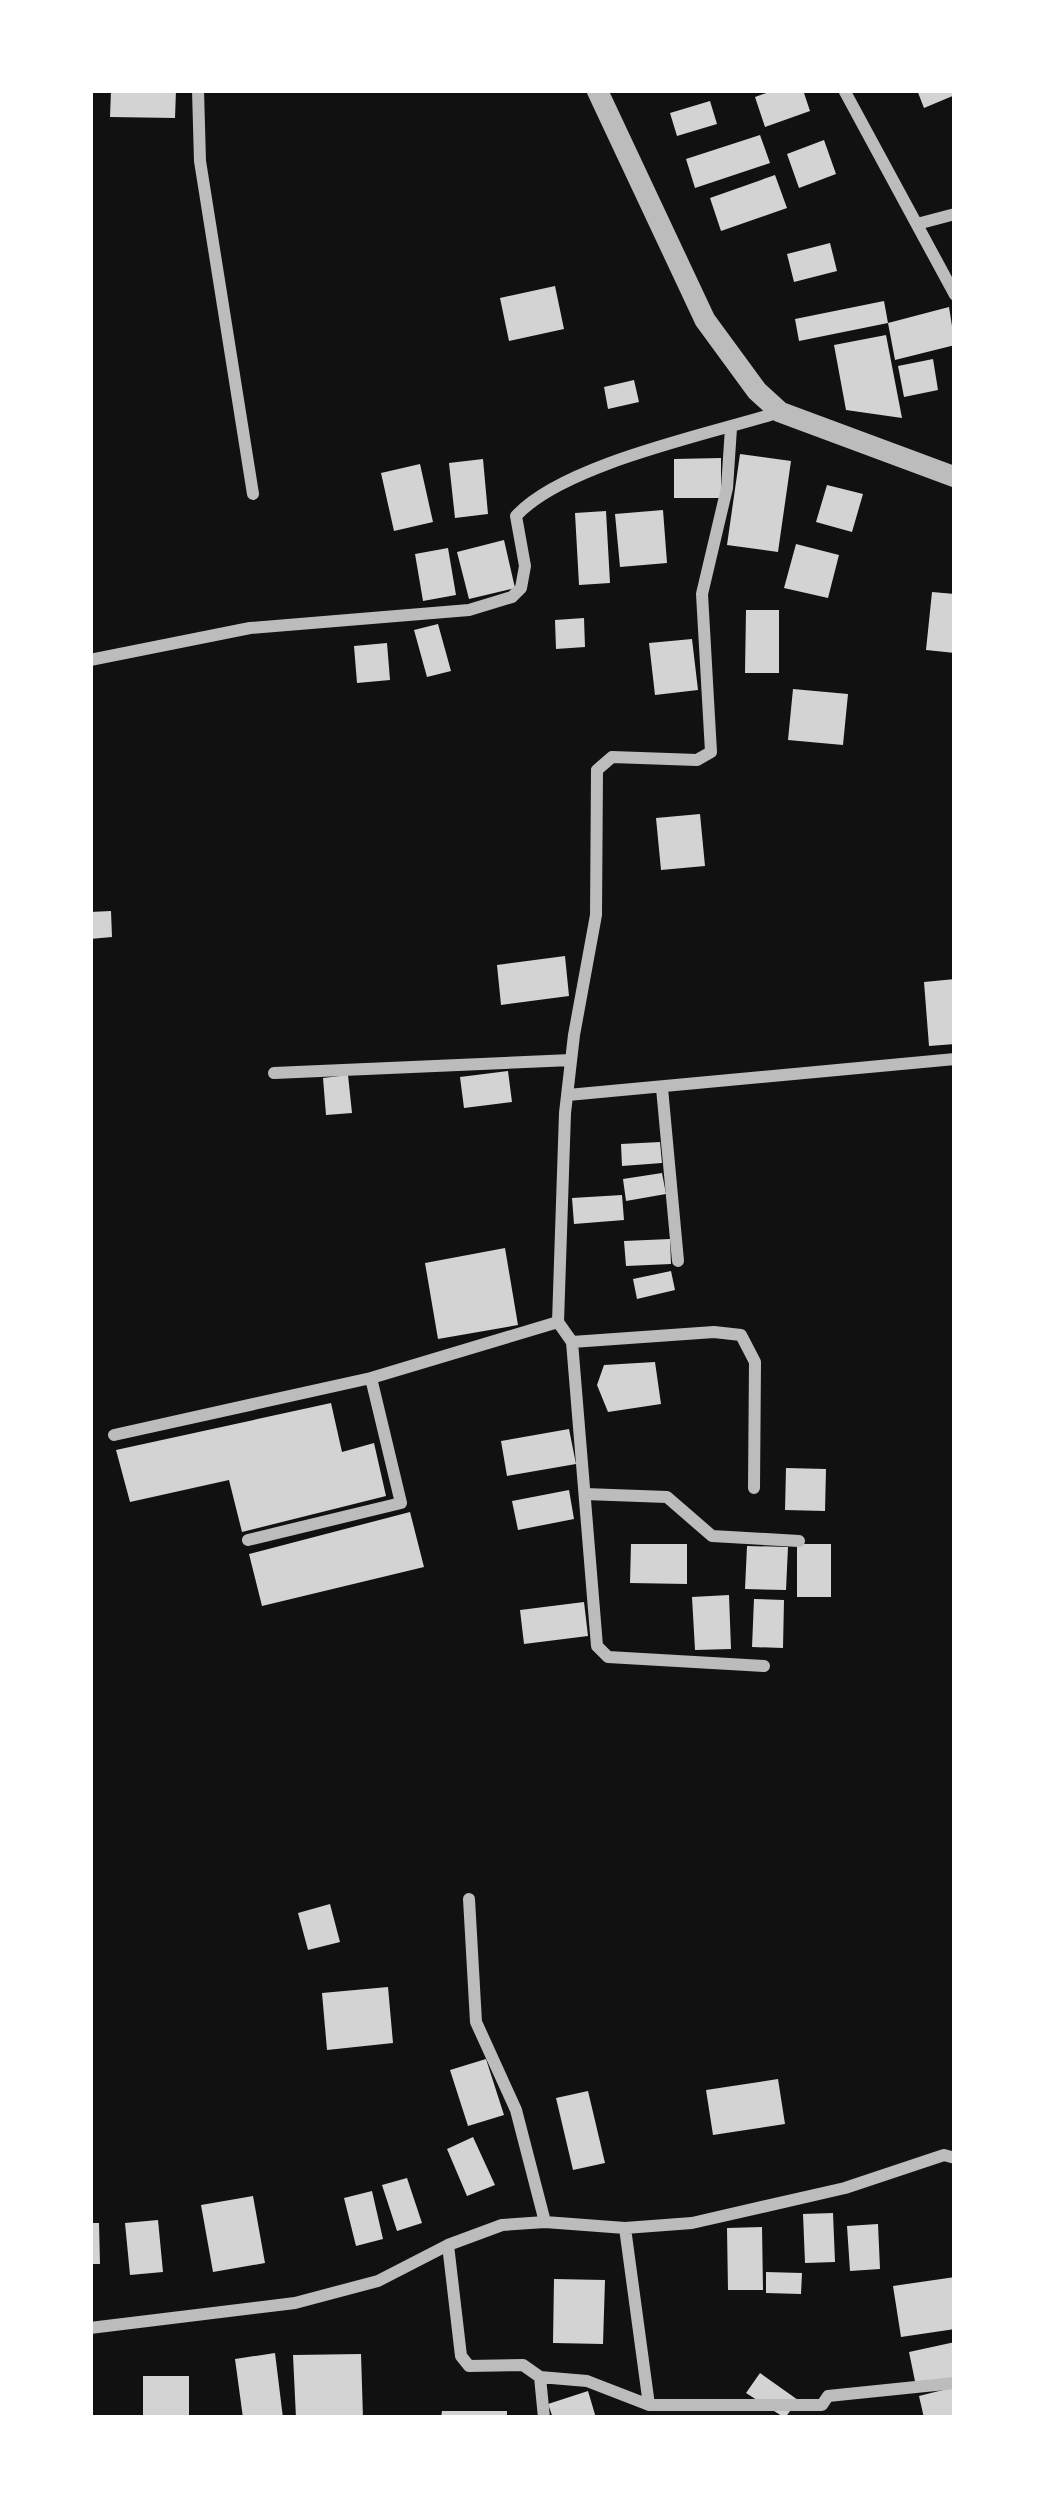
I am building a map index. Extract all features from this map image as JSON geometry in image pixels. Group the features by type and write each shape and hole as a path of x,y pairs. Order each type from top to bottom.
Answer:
{"street":[{"path":"198,90 200,161 254,494"},
{"path":"597,90 705,320 757,391 780,412 955,477"},
{"path":"844,90 955,295"},
{"path":"917,224 955,214"},
{"path":"91,657 250,628 469,610 512,597 521,588 525,566 516,516 526,505 557,486 637,455 780,412"},
{"path":"731,428 728,488 702,594 711,752 698,760 612,758 597,770 596,915 571,1060 558,1322 572,1342 597,1646 608,1657 764,1666"},
{"path":"568,1095 955,1059"},
{"path":"274,1072 571,1060"},
{"path":"662,1088 678,1261"},
{"path":"114,1435 371,1378 558,1322"},
{"path":"572,1342 714,1332 741,1335 755,1362 754,1488"},
{"path":"248,1540 401,1503 371,1378"},
{"path":"585,1494 667,1497 712,1536 799,1541"},
{"path":"469,1899 476,2022 516,2110 545,2222"},
{"path":"90,2328 295,2303 378,2281 448,2245 502,2225 545,2222 625,2228 692,2223 845,2188 944,2156 955,2158"},
{"path":"625,2228 650,2404"},
{"path":"448,2245 461,2356 469,2366 523,2365 540,2378 587,2380 650,2404 822,2411 828,2396 955,2383"},
{"path":"540,2378 544,2418"}],"building":[{"path":"111,90 176,90 175,118 110,117"},
{"path":"775,90 803,90 810,111 765,127 755,97"},
{"path":"917,90 955,90 955,95 924,108"},
{"path":"710,101 717,124 677,136 670,113"},
{"path":"760,135 770,163 695,188 686,159"},
{"path":"824,140 836,174 799,188 787,154"},
{"path":"775,175 787,208 721,231 710,198"},
{"path":"830,243 837,271 794,282 787,254"},
{"path":"555,286 564,329 509,341 500,298"},
{"path":"884,301 888,323 799,341 795,319"},
{"path":"949,307 955,345 895,360 888,323"},
{"path":"886,335 902,418 846,410 834,345"},
{"path":"933,359 938,390 904,397 898,366"},
{"path":"634,380 639,402 608,409 604,387"},
{"path":"740,454 791,461 778,552 727,545"},
{"path":"721,458 721,498 674,498 674,459"},
{"path":"483,459 488,514 455,518 449,463"},
{"path":"420,464 433,522 394,531 381,473"},
{"path":"827,485 863,494 852,532 816,522"},
{"path":"663,510 667,563 620,567 615,514"},
{"path":"606,511 610,583 579,585 575,513"},
{"path":"504,540 515,588 469,599 457,552"},
{"path":"796,544 839,555 828,598 784,588"},
{"path":"448,548 456,595 423,601 415,554"},
{"path":"932,592 955,594 955,653 926,650"},
{"path":"746,610 779,610 779,673 745,673"},
{"path":"584,618 585,647 556,649 555,620"},
{"path":"438,624 451,671 427,677 414,630"},
{"path":"692,639 698,690 655,695 649,643"},
{"path":"387,643 390,680 357,683 354,646"},
{"path":"793,689 848,694 843,745 788,740"},
{"path":"700,814 705,866 661,870 656,818"},
{"path":"111,911 112,937 90,939 90,912"},
{"path":"565,956 569,996 501,1005 497,965"},
{"path":"955,979 955,1044 929,1046 924,982"},
{"path":"508,1071 512,1102 464,1108 460,1077"},
{"path":"348,1075 352,1113 326,1115 323,1078"},
{"path":"660,1142 662,1163 622,1166 621,1144"},
{"path":"662,1173 666,1194 626,1201 623,1179"},
{"path":"622,1195 624,1220 574,1224 572,1198"},
{"path":"670,1239 671,1264 626,1266 624,1241"},
{"path":"505,1248 518,1325 438,1339 425,1263"},
{"path":"671,1271 675,1290 637,1299 633,1279"},
{"path":"655,1362 661,1404 608,1412 597,1385 604,1365"},
{"path":"331,1403 342,1452 374,1443 386,1496 242,1532 229,1480 130,1502 116,1450"},
{"path":"569,1429 576,1464 507,1476 501,1441"},
{"path":"786,1468 826,1469 825,1511 785,1510"},
{"path":"569,1490 574,1519 518,1530 512,1501"},
{"path":"410,1512 424,1567 262,1606 249,1554"},
{"path":"631,1544 687,1544 687,1584 630,1583"},
{"path":"797,1544 831,1544 831,1597 797,1597"},
{"path":"747,1546 788,1547 786,1590 745,1589"},
{"path":"729,1595 731,1649 695,1650 692,1597"},
{"path":"754,1599 784,1600 783,1648 752,1647"},
{"path":"584,1602 588,1636 524,1644 520,1610"},
{"path":"330,1904 340,1942 308,1950 298,1913"},
{"path":"388,1987 393,2043 327,2050 322,1993"},
{"path":"486,2059 504,2115 468,2126 450,2070"},
{"path":"778,2079 785,2124 713,2135 706,2090"},
{"path":"588,2091 605,2163 573,2170 556,2098"},
{"path":"473,2137 495,2185 467,2196 447,2149"},
{"path":"407,2178 422,2223 397,2231 382,2185"},
{"path":"372,2191 383,2239 356,2246 344,2198"},
{"path":"253,2196 265,2263 213,2272 201,2205"},
{"path":"833,2213 835,2262 805,2263 803,2214"},
{"path":"158,2220 163,2272 130,2275 125,2223"},
{"path":"90,2223 99,2223 100,2264 90,2264"},
{"path":"878,2224 880,2269 850,2271 847,2226"},
{"path":"762,2227 763,2290 728,2290 727,2228"},
{"path":"766,2272 802,2273 801,2294 766,2293"},
{"path":"955,2277 955,2329 901,2337 893,2286"},
{"path":"554,2279 605,2280 603,2344 553,2343"},
{"path":"955,2342 955,2378 916,2386 909,2352"},
{"path":"275,2353 283,2418 243,2418 235,2359"},
{"path":"361,2354 363,2418 296,2418 293,2355"},
{"path":"760,2373 798,2400 785,2418 746,2393"},
{"path":"143,2376 189,2376 189,2418 143,2418"},
{"path":"955,2387 955,2418 924,2418 919,2396"},
{"path":"588,2391 596,2418 553,2418 548,2404"},
{"path":"442,2411 507,2411 507,2418 441,2418"}]}
